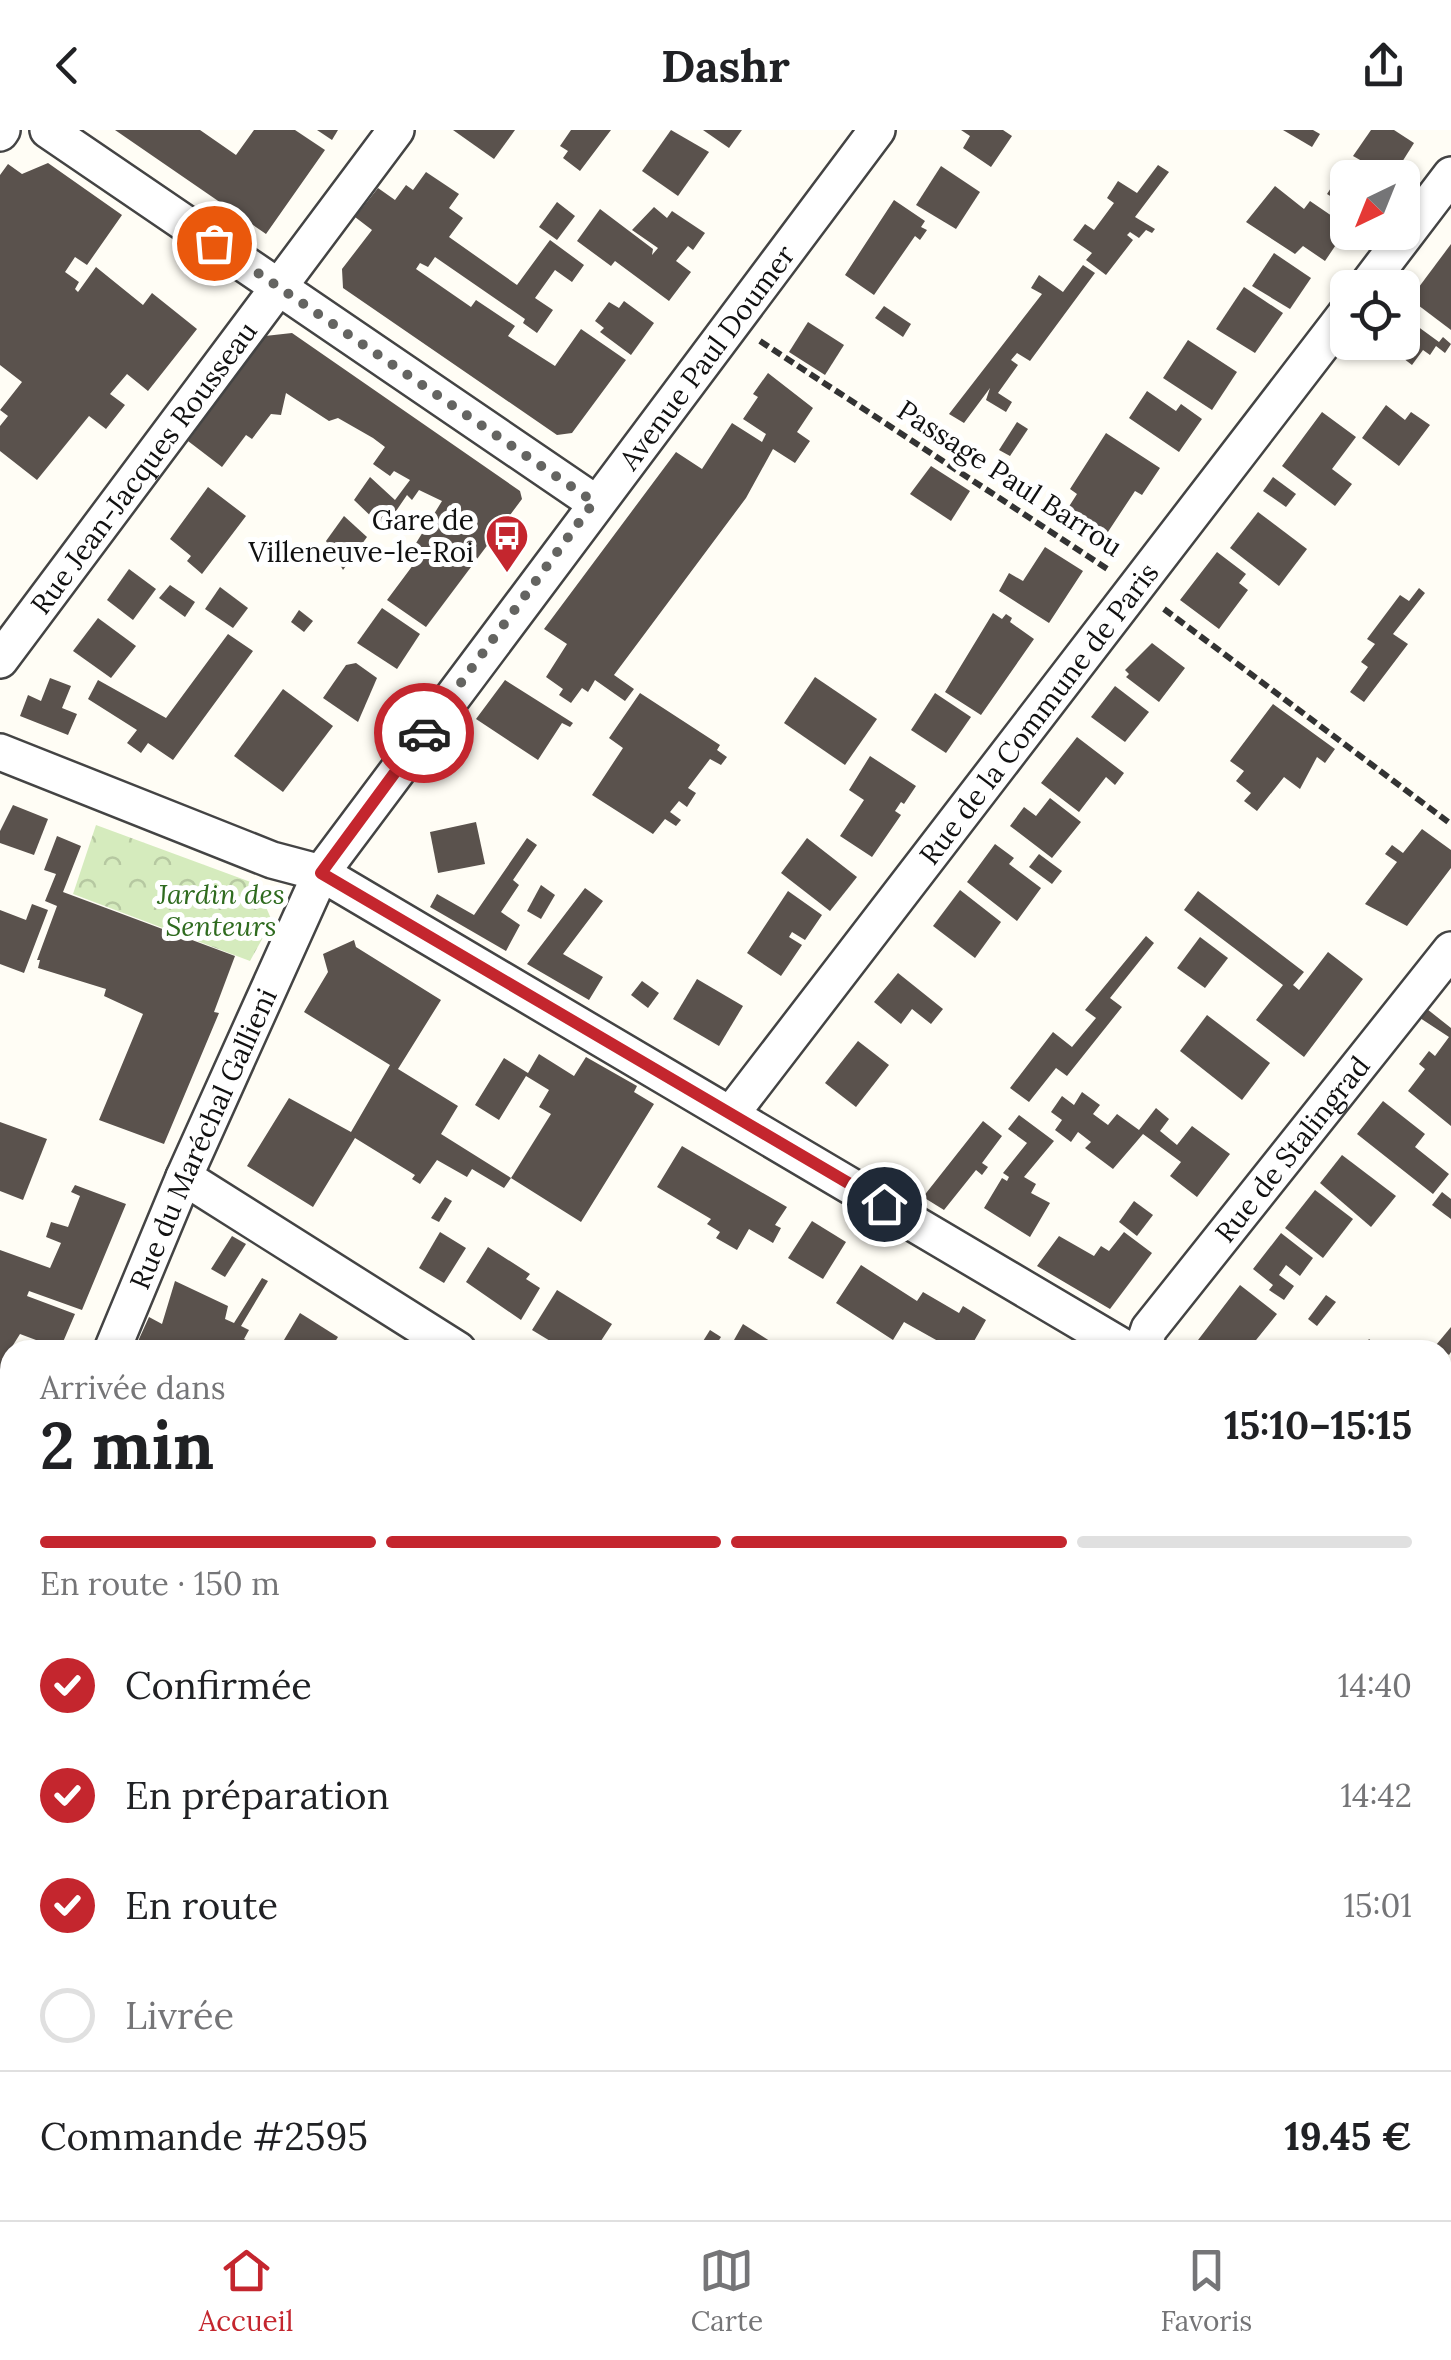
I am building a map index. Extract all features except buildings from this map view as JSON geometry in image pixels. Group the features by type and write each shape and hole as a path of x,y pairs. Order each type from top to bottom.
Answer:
{"street":[{"path":"48,130 594,502"},
{"name":"Rue Jean-Jacques Rousseau","path":"0,660 396,130"},
{"name":"Avenue Paul Doumer","path":"321,873 594,502 877,130"},
{"path":"1379,270 1451,174"},
{"name":"Rue de la Commune de Paris","path":"731,1114 1330,335"},
{"path":"0,752 272,860 321,873 1111,1340"},
{"name":"Rue du Maréchal Gallieni","path":"116,1340 184,1177 321,873"},
{"name":"Rue de Stalingrad","path":"1145,1340 1148,1329 1451,950"},
{"path":"184,1177 442,1340"}],"path":[{"name":"Passage Paul Barrou","path":"732,322 1137,588 1451,824"}],"green space":[{"name":"Jardin des Senteurs","path":"96,825 256,884 272,921 250,961 73,894"}],"way so far":[{"path":"214,243 594,502 424,733"}],"place":[{"name":"Gare de Villeneuve-le-Roi","path":"507,574"}],"route":[{"path":"424,733 321,873 884,1204"}]}
